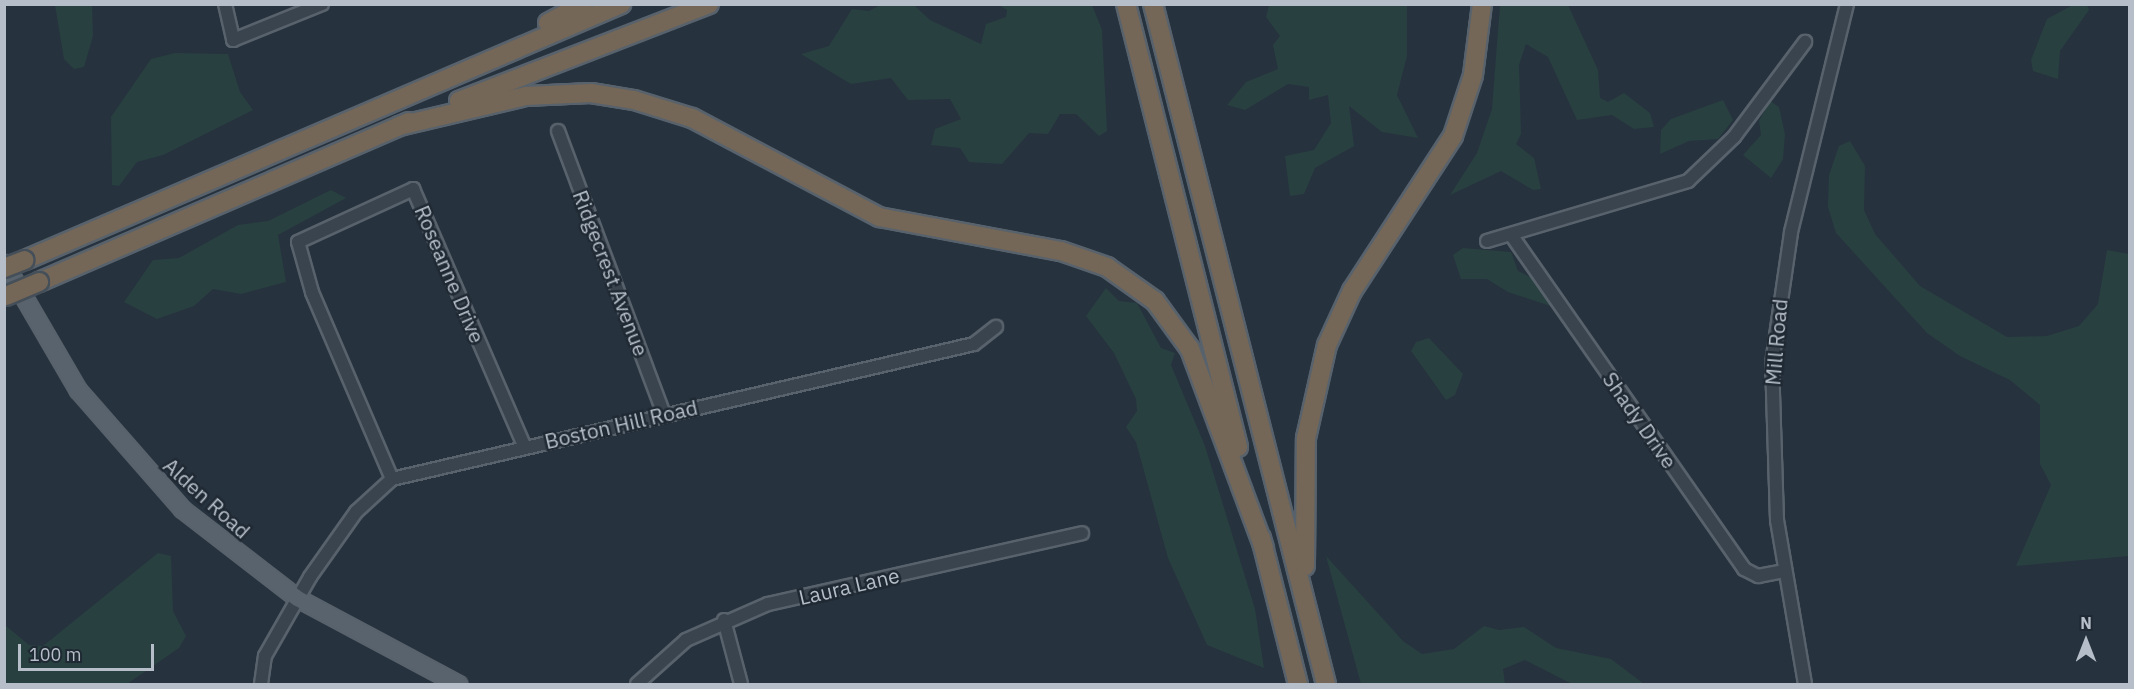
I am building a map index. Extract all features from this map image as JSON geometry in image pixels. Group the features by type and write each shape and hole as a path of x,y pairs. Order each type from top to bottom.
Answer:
{"highway":[{"path":"466,70 583,4"},
{"path":"4,268 621,4"},
{"path":"5,296 399,126 710,4"},
{"path":"1126,4 1298,684"},
{"path":"1154,4 1326,684"},
{"path":"1312,628 1302,483 1321,365 1352,291 1453,136 1473,75 1482,4"},
{"path":"399,126 526,96 591,93 634,99 692,118 879,217 1069,253 1107,267 1155,301 1190,349 1264,548"}],"main road":[{"name":"Alden Road","path":"4,263 67,373 122,444 200,525 297,598 458,684"}],"street":[{"path":"225,4 233,40 322,4"},
{"name":"Mill Road","path":"1805,684 1784,571 1772,460 1774,340 1796,210 1846,4"},
{"path":"1487,241 1512,236 1691,178 1734,137 1805,42"},
{"name":"Ridgecrest Avenue","path":"558,131 664,414"},
{"name":"Roseanne Drive","path":"392,479 312,292 298,242 413,189 524,446"},
{"name":"Shady Drive","path":"1512,236 1744,569 1758,576 1784,571"},
{"name":"Boston Hill Road","path":"392,479 524,446 974,344 996,327"},
{"path":"261,684 265,656 297,598 349,521 392,479"},
{"name":"Laura Lane","path":"637,684 686,640 724,620 768,604 1082,533"},
{"path":"724,620 741,684"}],"green space":[{"path":"882,4 914,5 930,20 981,44 986,24 1006,17 1007,10 999,5 1092,5 1102,30 1107,131 1099,136 1076,114 1060,114 1048,134 1029,133 1002,164 969,162 960,148 931,145 935,129 961,119 950,99 908,100 891,78 851,84 801,54 829,46 852,9 869,11"},
{"path":"55,5 92,5 93,36 84,67 74,69 64,59"},
{"path":"1269,5 1407,5 1407,56 1397,95 1418,138 1382,132 1349,106 1354,146 1315,168 1304,194 1290,196 1285,156 1314,150 1331,123 1328,95 1309,100 1309,87 1288,84 1245,110 1227,105 1246,82 1278,69 1273,45 1280,36 1266,17"},
{"path":"1500,5 1568,5 1598,70 1600,98 1608,102 1624,93 1650,113 1654,127 1634,129 1612,115 1577,120 1548,57 1526,44 1519,65 1521,134 1516,144 1534,158 1541,189 1533,190 1501,171 1450,195 1477,153 1492,109"},
{"path":"2087,5 2089,10 2060,51 2058,79 2033,71 2031,60 2047,19 2071,6"},
{"path":"175,53 228,54 240,92 253,110 163,155 137,162 119,186 112,185 111,117 151,59"},
{"path":"1723,100 1733,120 1718,139 1689,141 1660,154 1661,130 1671,119"},
{"path":"1770,101 1779,107 1785,134 1783,159 1771,178 1743,155 1761,135 1759,121"},
{"path":"1850,141 1865,166 1864,210 1875,234 1920,286 2007,337 2047,336 2079,326 2098,304 2107,250 2129,254 2129,556 2016,566 2051,485 2040,464 2040,405 2010,380 1960,356 1927,333 1836,233 1828,207 1829,175 1839,146"},
{"path":"331,190 346,198 278,235 286,282 241,294 213,289 194,306 157,319 124,302 153,260 179,258 238,225 268,221"},
{"path":"1463,248 1511,252 1518,271 1545,284 1560,309 1508,292 1487,279 1461,279 1453,255"},
{"path":"1106,288 1119,301 1137,303 1161,348 1175,353 1171,365 1205,446 1255,609 1264,668 1207,645 1168,558 1136,442 1126,427 1137,411 1136,399 1114,353 1086,316"},
{"path":"1429,338 1463,374 1455,395 1446,400 1411,351 1416,342"},
{"path":"158,553 171,556 173,611 186,636 179,648 127,684 5,684 5,625 29,645 43,646"},
{"path":"1326,556 1403,641 1422,654 1454,649 1484,626 1499,630 1524,627 1556,648 1611,659 1644,684 1572,684 1525,660 1503,669 1505,684 1361,684"}]}
